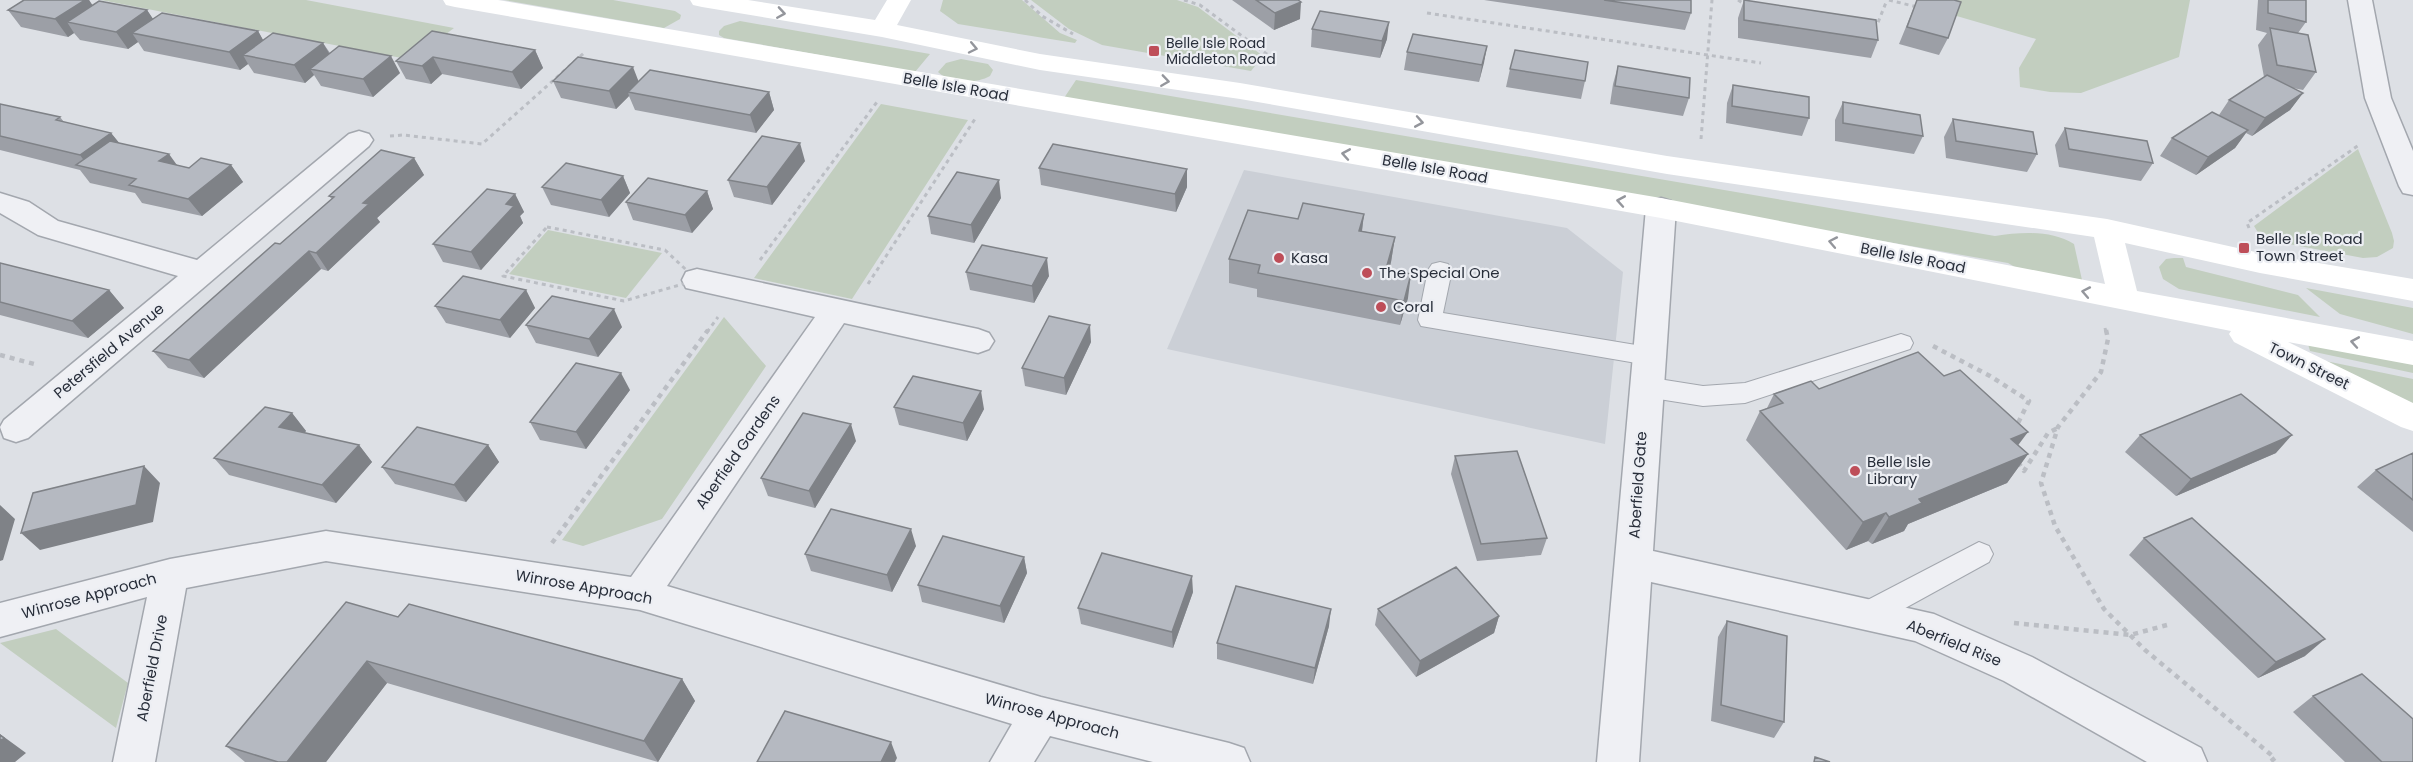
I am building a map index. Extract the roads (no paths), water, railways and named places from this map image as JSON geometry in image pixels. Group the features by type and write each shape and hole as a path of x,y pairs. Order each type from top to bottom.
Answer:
{"street":[{"name":"Belle Isle Road","path":"455,0 1661,208 2110,297 2413,353"},
{"path":"882,29 898,0"},
{"path":"2360,0 2378,98 2397,151 2413,186"},
{"path":"683,41 712,2 882,29 1040,62 1240,91 1699,170 2107,229 2260,263 2413,290"},
{"path":"1004,96 1040,62"},
{"name":"Petersfield Avenue","path":"16,429 359,140"},
{"path":"0,202 19,209 57,231 201,272"},
{"name":"Aberfield Gate","path":"1618,762 1661,208"},
{"path":"2107,229 2110,297"},
{"path":"697,280 978,341"},
{"name":"Aberfield Gardens","path":"640,594 843,312"},
{"name":"Town Street","path":"2205,315 2413,418"},
{"name":"Winrose Approach","path":"0,620 170,575 326,546 640,594 1041,715 1229,762"},
{"name":"Aberfield Rise","path":"1632,562 1920,626 2018,669 2186,762"},
{"name":"Aberfield Drive","path":"134,762 170,575"},
{"path":"1011,762 1041,715"}],"lane":[{"path":"1440,270 1430,320 1647,371 1703,396 1745,393 1901,342"},
{"path":"1868,614 1980,554"}],"place":[{"name":"Belle Isle Road Middleton Road","path":"1154,51"},
{"name":"Belle Isle Road Town Street","path":"2244,248"},
{"name":"Kasa","path":"1279,258"},
{"name":"The Special One","path":"1367,273"},
{"name":"Coral","path":"1381,307"},
{"name":"Belle Isle Library","path":"1855,471"}]}
